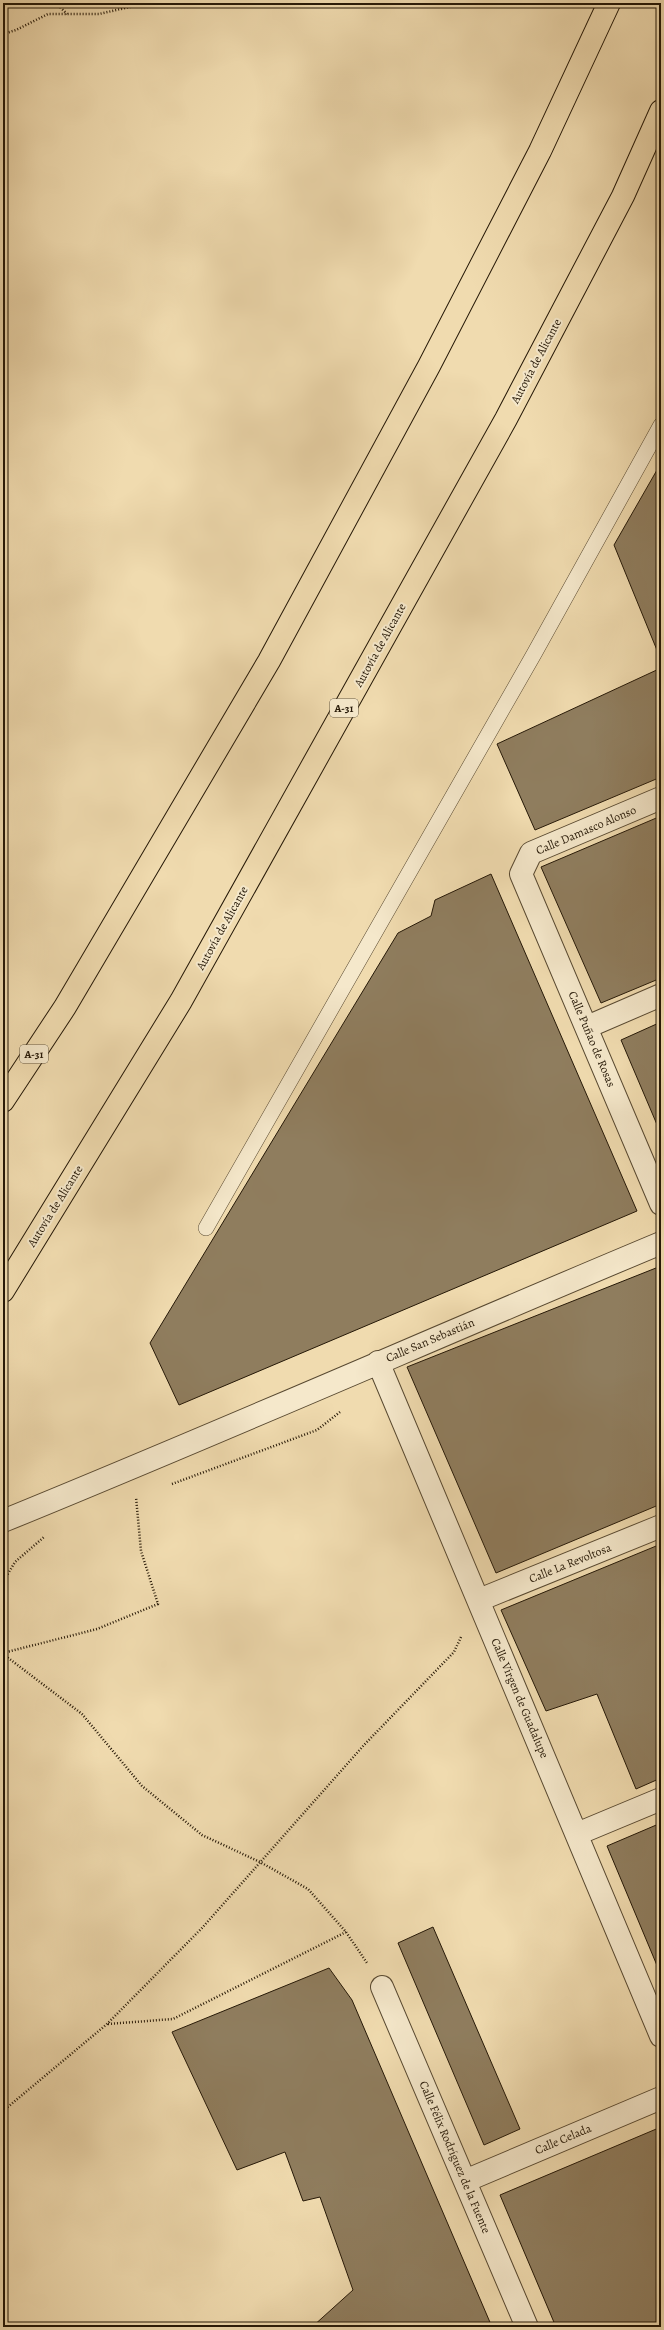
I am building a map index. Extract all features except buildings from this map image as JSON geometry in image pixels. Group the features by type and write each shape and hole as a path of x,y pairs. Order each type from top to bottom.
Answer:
{"highway":[{"name":"A-31","path":"3,1101 65,1007 269,661 436,352 540,151 609,3"},
{"name":"Autovía de Alicante","path":"3,1291 181,1001 490,446 623,196 661,111"}],"street":[{"name":"Calle Damasco Alonso","path":"521,874 531,853 661,798"},
{"name":"Calle Puñao de Rosas","path":"521,874 661,1204"},
{"path":"587,1027 661,995"},
{"name":"Calle San Sebastián","path":"3,1521 202,1440 378,1362 661,1243"},
{"name":"Calle Virgen de Guadalupe","path":"378,1362 661,2036"},
{"name":"Calle La Revoltosa","path":"479,1600 661,1526"},
{"path":"577,1834 661,1799"},
{"name":"Calle Félix Rodríguez de la Fuente","path":"382,1987 527,2327"},
{"name":"Calle Celada","path":"465,2181 661,2098"}],"lane":[{"path":"206,1228 534,654 661,425"}],"path":[{"path":"56,3 67,14"},
{"path":"3,34 16,30 48,14 98,14 147,3"},
{"path":"3,1653 97,1629 158,1604 140,1551 136,1497"},
{"path":"3,2111 107,2024 202,1928 364,1745 454,1652 479,1600"},
{"path":"3,1653 82,1714 142,1786 202,1835 260,1862 308,1888 346,1932 382,1987"},
{"path":"107,2024 172,2019 346,1932"}]}
